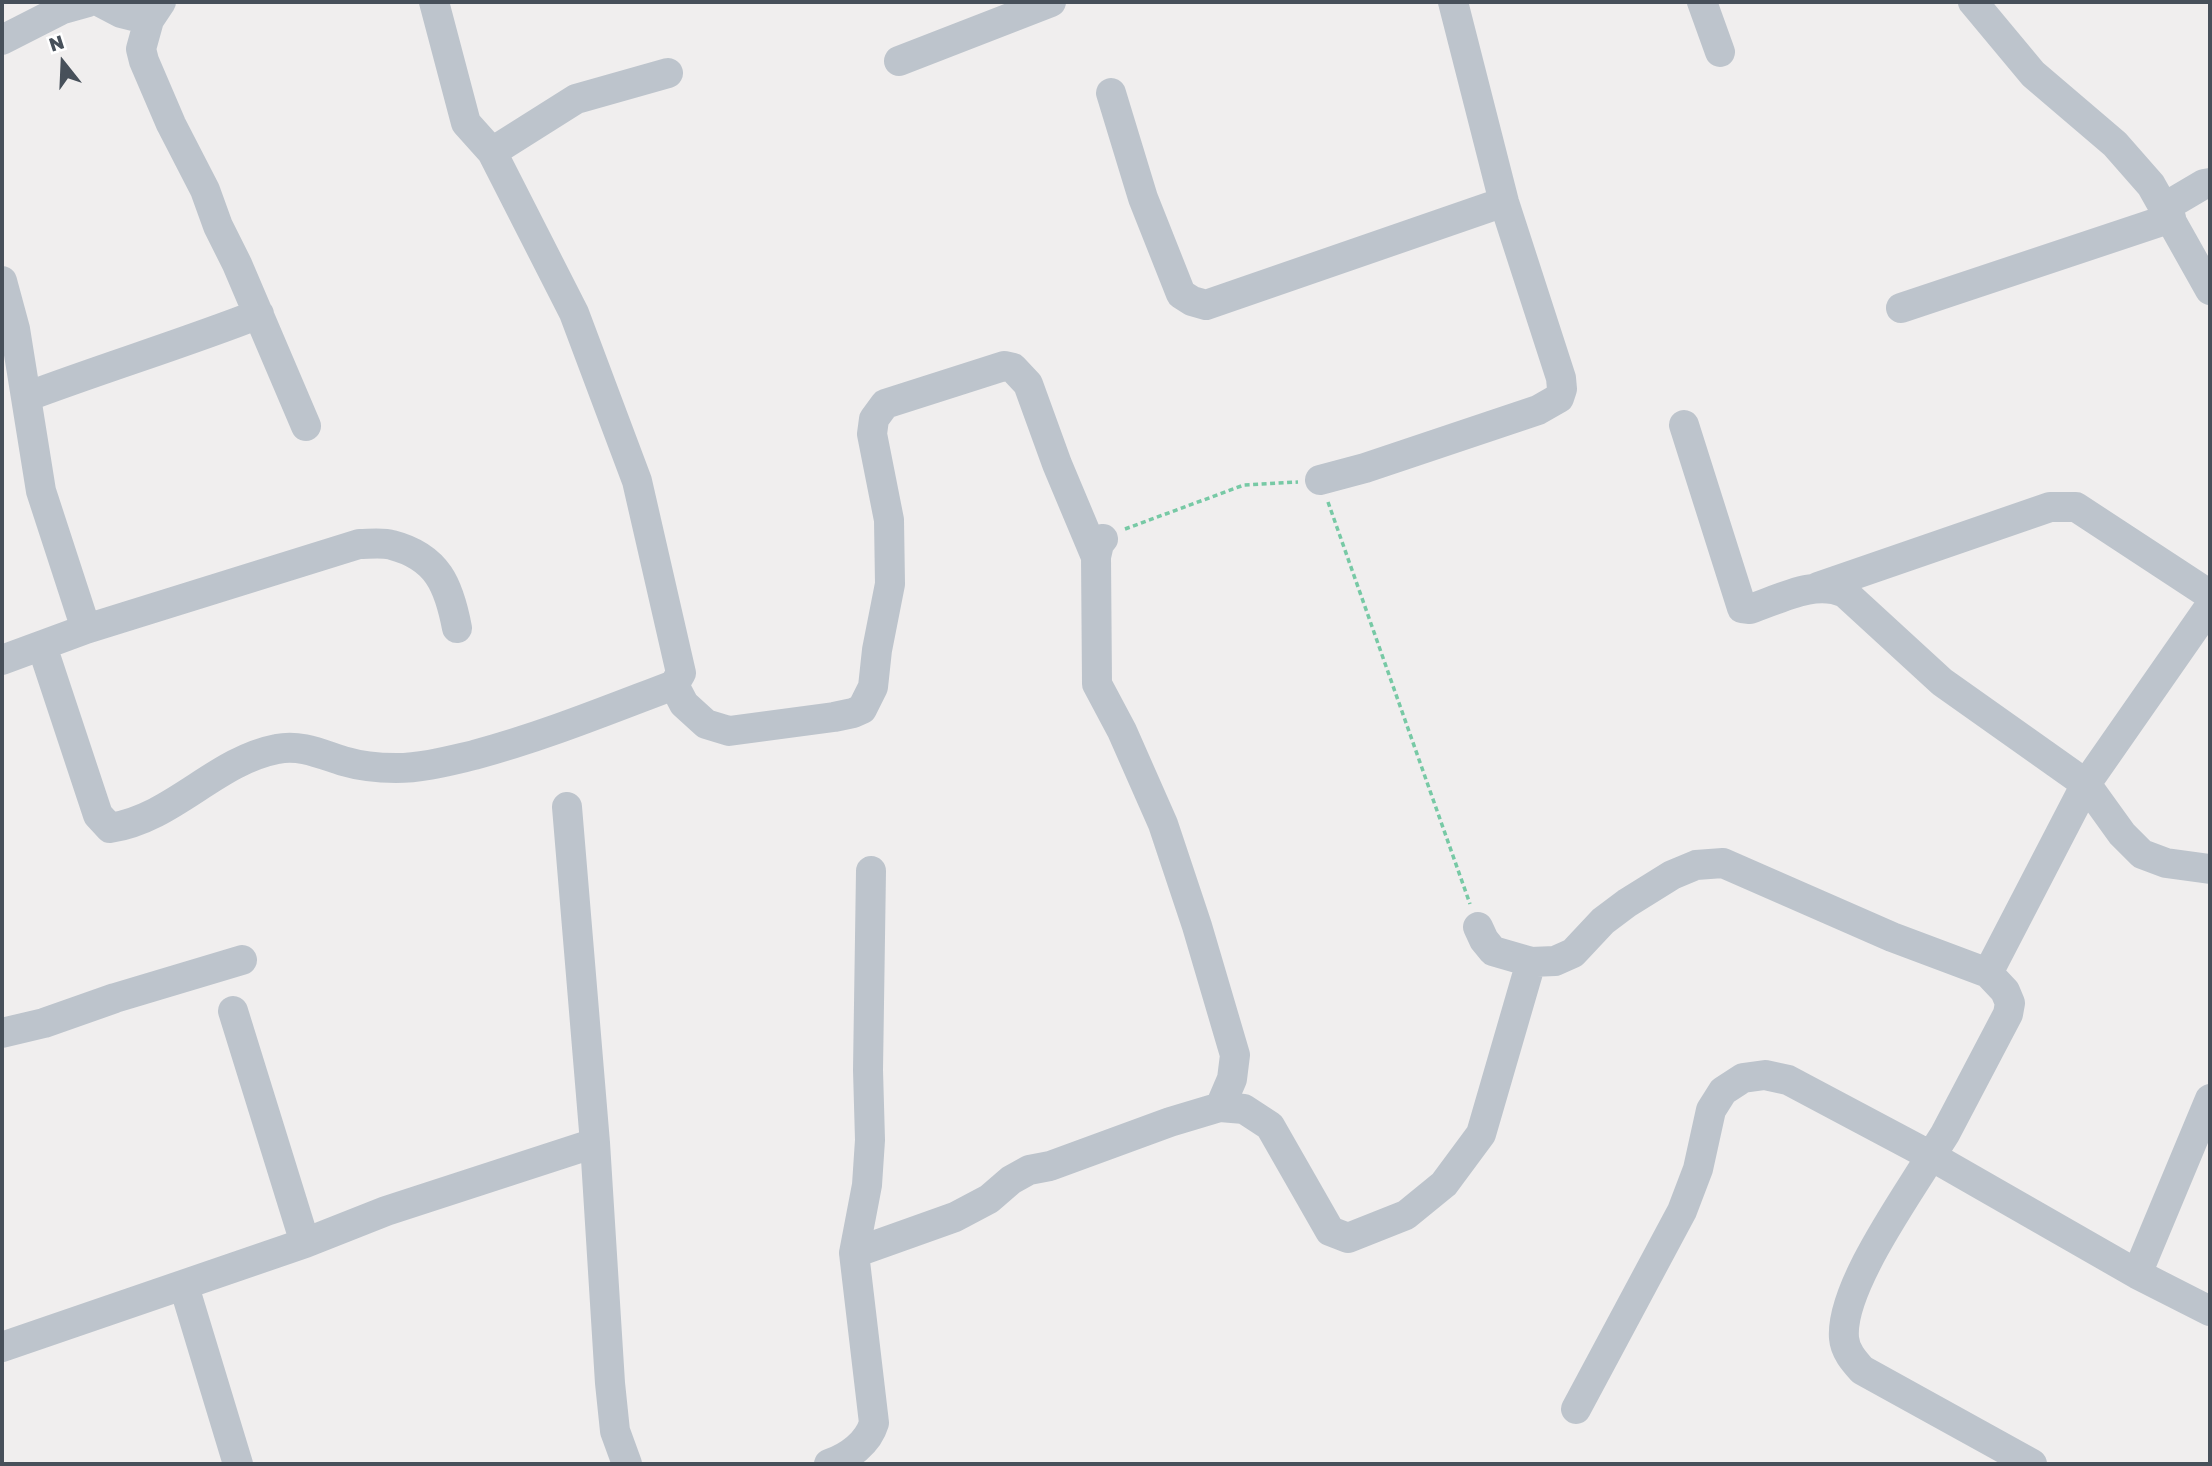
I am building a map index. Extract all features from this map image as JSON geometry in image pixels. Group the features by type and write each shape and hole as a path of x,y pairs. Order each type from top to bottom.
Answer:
{"street":[{"path":"2,40 63,9 88,2"},
{"path":"100,2 121,13 155,11 141,49 144,61 162,104 205,190 218,226 306,426"},
{"path":"42,646 98,815 110,828 130,824 175,804 223,771 280,748 311,750 370,766 423,766 512,746 674,685 681,673 680,658 637,481 574,313 492,152 466,123 434,2"},
{"path":"899,61 1051,2"},
{"path":"1320,480 1365,468 1538,410 1559,398 1562,389 1561,378 1504,202 1453,2"},
{"path":"1702,2 1720,52"},
{"path":"1973,2 2033,74 2115,144 2151,185 2210,290"},
{"path":"492,152 576,99 668,74"},
{"path":"1111,93 1143,198 1181,294 1206,305 1504,202"},
{"path":"1901,308 2168,212 2204,184 2210,183"},
{"path":"2,281 15,329 41,491 86,629"},
{"path":"26,397 259,314"},
{"path":"674,685 684,704 706,724 729,731 835,717 862,709 873,687 890,584 889,520 872,433 874,419 886,404 1004,366 1013,368 1028,384 1057,464 1101,547 1097,684 1122,731 1163,824 1197,926 1235,1055 1232,1079 1220,1107"},
{"path":"1684,425 1742,608 1750,609 2050,507 2064,505 2076,507 2210,595"},
{"path":"2,660 86,629 359,544 391,544 428,560 443,579 452,602 457,628"},
{"path":"1818,587 1833,588 1845,593 1942,681 2086,784 2122,834 2142,853 2166,863 2210,869"},
{"path":"1988,973 2086,784 2210,606"},
{"path":"567,807 595,1143 615,1431 627,1464"},
{"path":"1478,927 1493,951 1531,962 1555,961 1573,953 1603,921 1626,903 1672,875 1696,865 1723,863 1892,937 1988,973 2006,991 2010,1003 2008,1014 1931,1156 1853,1290 1844,1339 1850,1356 1862,1370 2027,1463"},
{"path":"829,1464 859,1446 870,1435 874,1423 854,1253 867,1185 870,1140 868,1070 871,870"},
{"path":"2,1032 44,1023 115,998 242,960"},
{"path":"854,1253 956,1217 989,1199 1011,1180 1029,1170 1050,1166 1170,1122 1220,1107 1244,1109 1270,1126 1330,1231 1349,1238 1406,1215 1444,1184 1480,1134 1531,962"},
{"path":"233,1011 305,1243"},
{"path":"1576,1409 1682,1211 1698,1169 1712,1110 1723,1091 1743,1078 1765,1075 1788,1080 1931,1156 2137,1274 2210,1311"},
{"path":"2137,1274 2210,1099"},
{"path":"2,1348 305,1243 386,1211 595,1143"},
{"path":"184,1286 238,1464"}],"path":[{"path":"1101,547 1244,485 1320,480 1478,927"}]}
